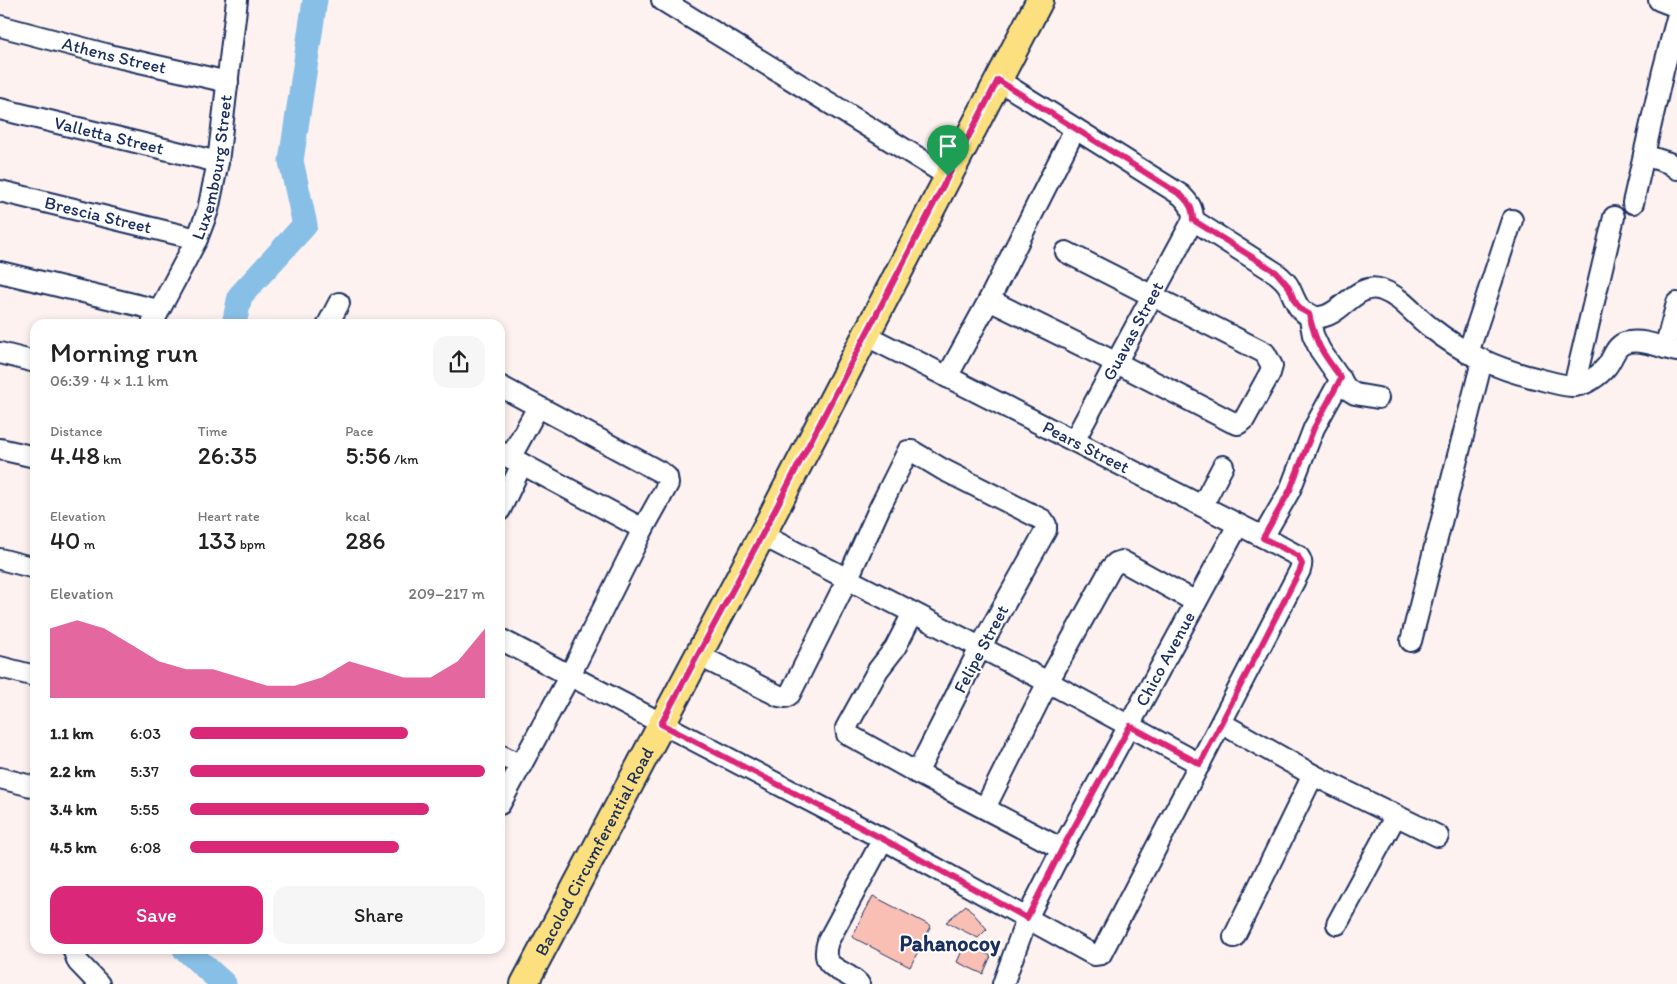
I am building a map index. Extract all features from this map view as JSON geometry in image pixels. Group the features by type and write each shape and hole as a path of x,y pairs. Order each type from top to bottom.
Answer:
{"main road":[{"name":"Bacolod Circumferential Road","path":"524,984 762,535 1040,0"}],"street":[{"name":"Luxembourg Street","path":"155,317 197,239 208,210 218,162 237,0"},
{"path":"662,0 948,176"},
{"path":"1659,0 1677,7"},
{"path":"1634,203 1663,71 1677,18"},
{"name":"Athens Street","path":"0,26 113,56 228,82"},
{"path":"998,80 1181,195 1190,204 1193,211 1193,220 1276,272 1289,287 1300,309 1309,314 1320,317 1331,312 1356,294 1370,289 1380,289 1400,300 1429,326 1475,357 1504,370 1554,383 1574,386 1586,383 1598,375 1608,365 1620,345 1627,342 1636,341 1671,350 1677,302"},
{"name":"Valletta Street","path":"0,109 218,162"},
{"path":"947,377 989,300 1074,129"},
{"path":"1644,155 1669,163 1677,168"},
{"name":"Brescia Street","path":"0,191 197,239"},
{"path":"1574,386 1614,217"},
{"name":"Guavas Street","path":"1074,441 1193,220"},
{"path":"1411,641 1475,357 1512,220"},
{"path":"989,300 1117,362 1232,422 1238,424 1244,420 1270,373 1272,366 1265,353 1066,252"},
{"path":"0,272 155,317"},
{"path":"331,319 339,303"},
{"path":"1309,314 1320,350 1347,389 1355,394 1378,398"},
{"name":"Pears Street","path":"865,335 1298,556 1302,564 1221,723"},
{"path":"0,353 30,361"},
{"path":"1263,538 1290,490 1314,428 1341,378"},
{"path":"505,389 667,478 668,484 643,529 570,676 505,795"},
{"path":"505,486 511,458 538,407"},
{"path":"0,448 30,456"},
{"name":"Felipe Street","path":"848,578 908,451 912,451 1043,520 1046,525 1046,530 980,648 917,773"},
{"path":"511,458 643,529"},
{"path":"1202,506 1223,466"},
{"name":"Chico Avenue","path":"1003,984 1027,918 1062,849 1238,525"},
{"path":"762,535 1048,682 1200,764"},
{"path":"0,559 30,567"},
{"path":"985,808 1048,682 1111,568 1116,563 1122,561 1196,602"},
{"path":"698,655 779,696 786,697 790,694 848,578"},
{"path":"913,613 895,648 878,670 846,728 847,734 1062,849"},
{"path":"505,642 883,839 1094,954 1101,954 1221,723 1313,775 1438,836"},
{"path":"0,667 30,675"},
{"path":"505,758 521,766"},
{"path":"1234,937 1313,775"},
{"path":"0,778 30,786"},
{"path":"1337,924 1395,816"},
{"path":"859,984 828,963 825,949 883,839"},
{"path":"75,954 78,962 99,984"}],"building":[{"path":"873,896 931,926 910,967 852,937"},
{"path":"966,905 987,929 978,938 946,922"},
{"path":"965,944 991,956 983,974 957,962"}],"waterway":[{"path":"235,319 240,296 305,225 291,161 315,0"},
{"path":"191,954 224,984"}],"district":[{"name":"Pahanocoy","path":"950,943"}],"route":[{"path":"998,80 1181,195 1190,204 1193,211 1193,220 1276,272 1289,287 1300,309 1309,314 1320,350 1341,378 1314,428 1290,490 1263,538 1298,556 1302,564 1300,570 1200,764 1130,726 1062,849 1027,918 883,839 661,724 762,535 948,176 998,80"}]}
